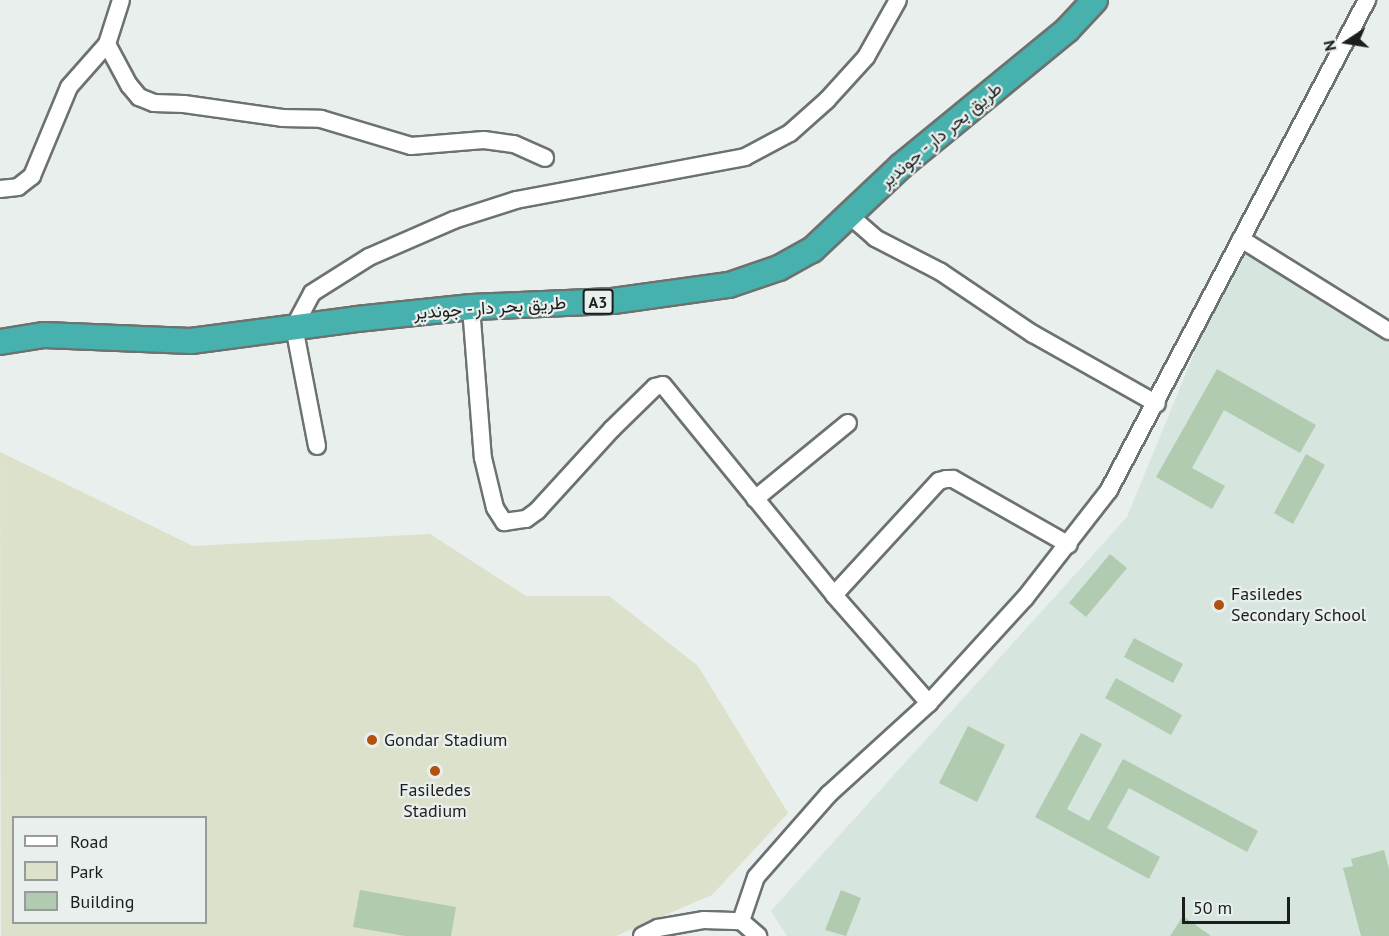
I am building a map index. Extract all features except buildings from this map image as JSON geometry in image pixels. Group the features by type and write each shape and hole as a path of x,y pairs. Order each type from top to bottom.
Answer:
{"highway":[{"name":"طريق بحر دار - جوندير","path":"0,342 44,335 191,341 471,307 613,301 729,285 779,268 812,250 901,166 1067,30 1095,0"}],"street":[{"path":"0,189 18,186 32,176 69,87 107,44 122,0"},
{"path":"317,446 294,327 312,293 369,257 453,220 516,200 745,157 781,138 827,100 866,57 898,0"},
{"path":"741,921 756,877 829,795 929,703 1069,545 1109,490 1157,404 1367,0"},
{"path":"107,44 129,84 139,97 154,103 184,104 282,118 321,119 411,146 484,140 514,144 545,158"},
{"path":"849,215 875,238 941,272 1033,334 1157,404"},
{"path":"1241,239 1389,331"},
{"path":"471,307 483,458 495,508 504,522 526,519 537,511 612,429 659,385 668,388 834,595 929,703"},
{"path":"755,499 848,423"},
{"path":"834,595 939,481 946,479 953,479 1069,545"},
{"path":"642,936 658,928 704,920 741,921 758,936"}],"shaded area":[{"name":"Fasiledes Secondary School","path":"1241,239 1389,336 1389,936 787,936 771,911 1127,517"}],"green space":[{"name":"Gondar Stadium","path":"0,452 193,546 430,534 526,596 609,596 698,666 788,813 712,895 616,936 1,936"}],"place":[{"name":"Fasiledes Secondary School","path":"1219,605"},
{"name":"Gondar Stadium","path":"372,740"},
{"name":"Fasiledes Stadium","path":"435,771"}]}
